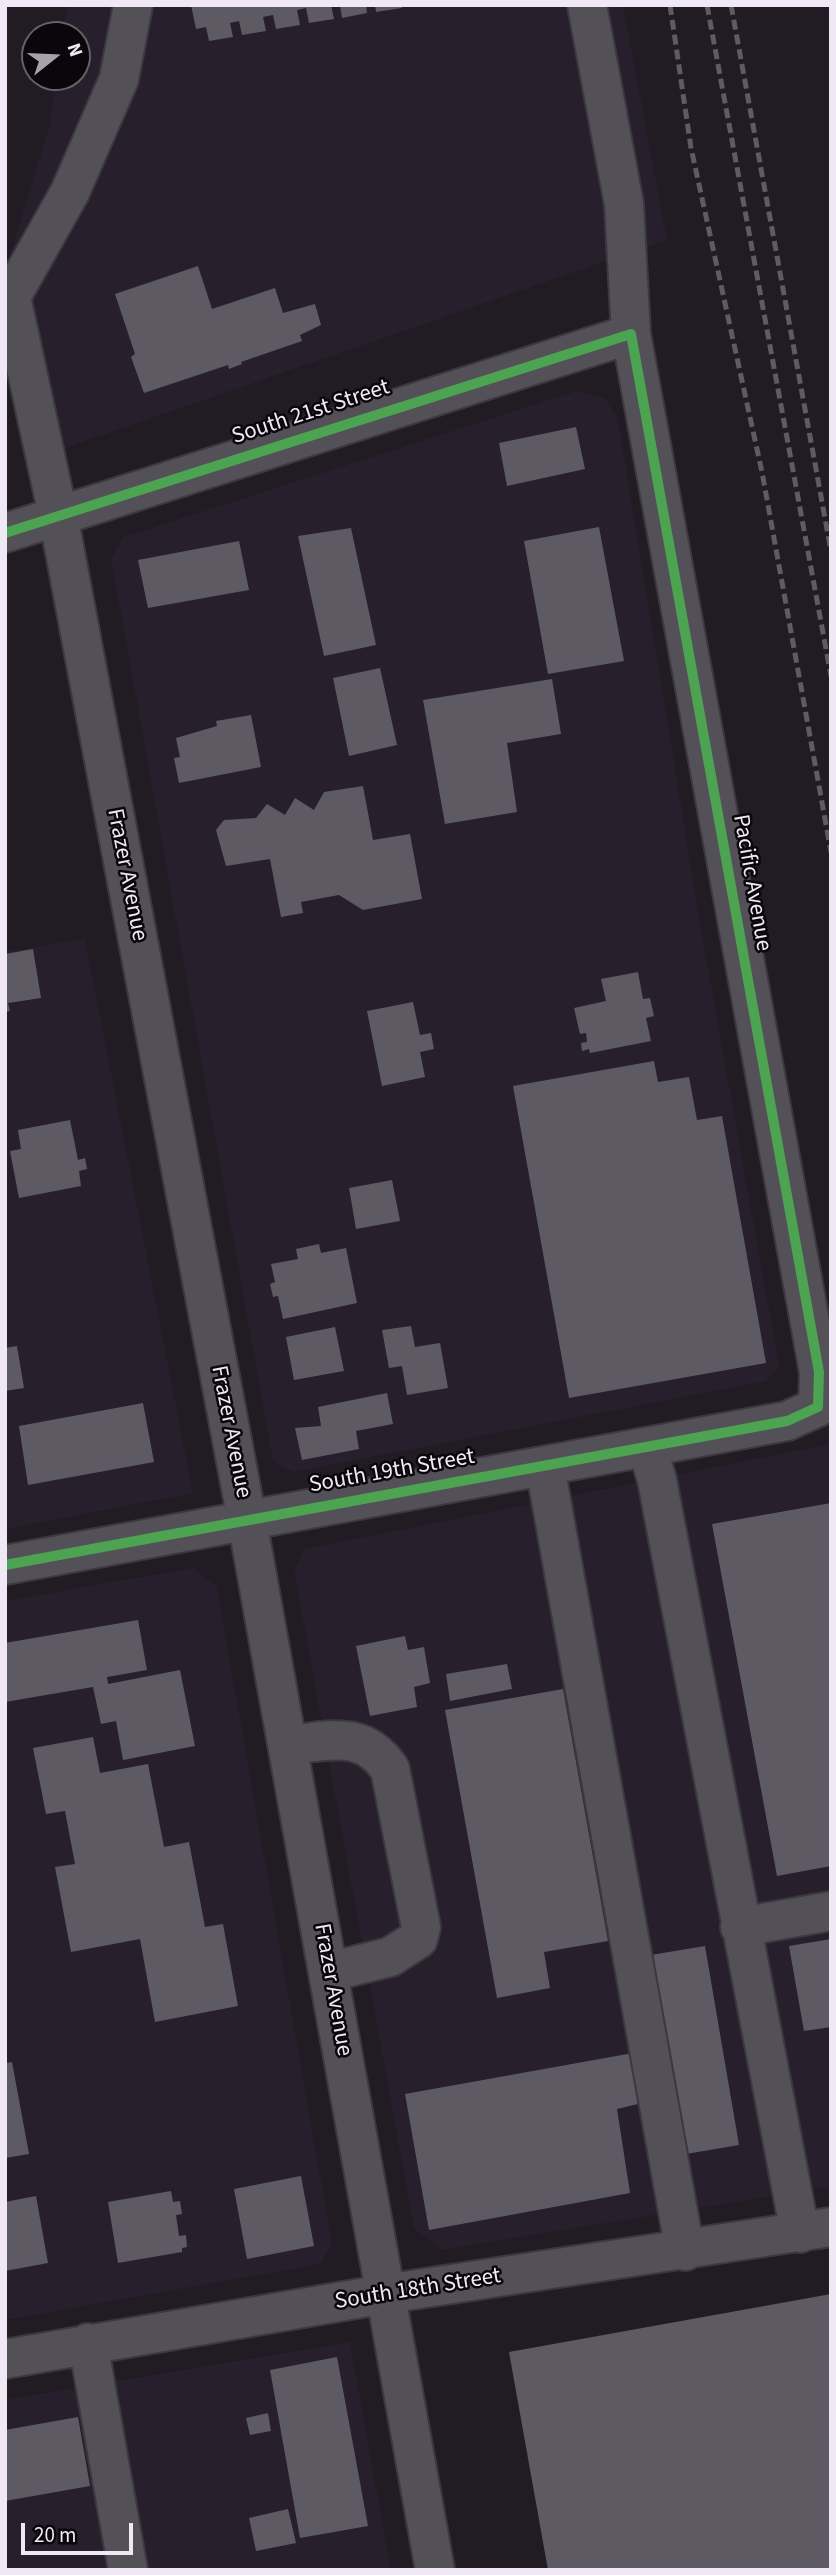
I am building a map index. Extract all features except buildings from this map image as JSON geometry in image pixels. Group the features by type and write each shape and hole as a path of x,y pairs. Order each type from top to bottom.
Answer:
{"street":[{"path":"8,294 70,192 119,79 133,5"},
{"path":"587,5 624,204 631,334"},
{"name":"Frazer Avenue","path":"8,294 58,515 247,1520 435,2570"},
{"name":"South 21st Street","path":"5,533 631,334"},
{"name":"Pacific Avenue","path":"631,334 818,1372 818,1407 787,1421"},
{"name":"South 19th Street","path":"5,1565 787,1421"},
{"path":"646,1447 657,1480 740,1927 815,2230"},
{"path":"545,1465 685,2251"},
{"path":"288,1745 353,1740 369,1747 386,1762 390,1769 421,1927 418,1939 390,1957 329,1972"},
{"path":"740,1927 831,1912"},
{"name":"South 18th Street","path":"5,2359 385,2294 815,2230"},
{"path":"88,2343 128,2570"}],"shaded area":[{"path":"67,5 623,5 667,240 30,460 6,269 50,124 55,91 91,91 91,21 65,21"},
{"path":"577,391 605,399 618,419 702,934 779,1366 766,1381 293,1472 273,1461 111,558 124,537"},
{"path":"85,939 193,1493 5,1529 5,952"},
{"path":"831,1444 831,2186 442,2250 414,2228 294,1570 305,1549"},
{"path":"193,1568 217,1587 332,2244 320,2264 5,2320 5,1601"},
{"path":"350,2342 391,2570 5,2570 5,2400"}],"railway":[{"path":"670,5 691,148 762,472 831,852"},
{"path":"707,5 831,676"},
{"path":"731,5 831,551"}],"cycle path":[{"path":"5,533 631,334 819,1372 818,1407 787,1421 5,1565"}]}
